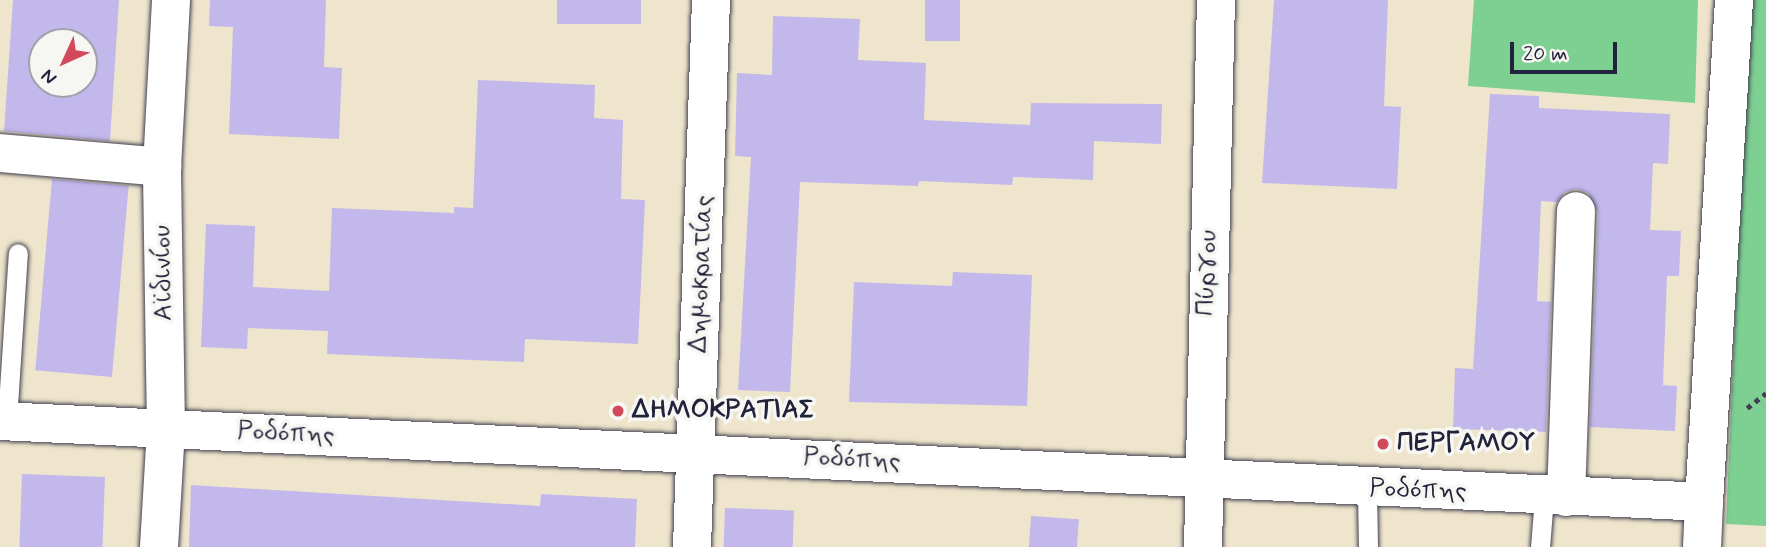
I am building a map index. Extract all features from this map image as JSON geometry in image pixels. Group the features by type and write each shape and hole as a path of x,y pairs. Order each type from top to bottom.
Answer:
{"street":[{"name":"Αϊδινίου","path":"159,547 166,428 162,167 171,0"},
{"name":"Δημοκρατίας","path":"692,547 710,0"},
{"name":"Πύργου","path":"1203,547 1216,0"},
{"path":"1702,547 1734,0"},
{"path":"0,153 162,167"},
{"path":"1555,497 1576,211"},
{"name":"Ροδόπης","path":"3,421 1203,476 1367,490 1703,502"}],"lane":[{"path":"3,421 18,253"},
{"path":"1367,490 1368,547"},
{"path":"1540,547 1555,497"}],"green space":[{"path":"1474,0 1698,0 1695,103 1468,86"},
{"path":"1749,0 1766,0 1766,526 1726,524"}],"building":[{"path":"13,0 119,0 110,141 4,131"},
{"path":"210,0 326,0 324,67 342,68 339,139 229,134 233,27 209,26"},
{"path":"557,0 641,0 641,24 557,24"},
{"path":"925,0 960,0 960,41 925,41"},
{"path":"1274,0 1388,0 1384,106 1401,107 1397,189 1262,183"},
{"path":"773,16 860,19 858,60 926,63 924,120 1030,125 1031,103 1162,104 1161,144 1094,141 1093,180 1013,177 1012,185 919,181 918,186 800,182 790,392 738,390 751,157 735,156 737,73 772,75"},
{"path":"478,80 595,85 594,118 623,120 621,199 645,200 638,344 525,339 524,362 422,358 327,354 328,331 248,328 247,349 201,347 206,224 255,226 253,287 329,291 332,208 454,213 454,207 473,208"},
{"path":"1490,94 1539,96 1539,108 1670,114 1668,164 1653,163 1650,230 1681,231 1679,276 1667,276 1663,385 1677,386 1675,431 1590,427 1598,212 1588,193 1576,189 1565,192 1557,202 1541,201 1537,301 1551,302 1546,432 1453,429 1455,368 1473,369"},
{"path":"52,179 129,186 112,377 35,370"},
{"path":"953,272 1032,275 1027,406 849,402 854,282 952,286"},
{"path":"22,474 105,477 103,547 19,547"},
{"path":"191,485 540,506 541,494 637,499 635,547 189,547"},
{"path":"725,508 794,510 793,547 724,547"},
{"path":"1031,516 1079,519 1077,547 1029,547"}],"place":[{"name":"ΔΗΜΟΚΡΑΤΙΑΣ","path":"618,411"},
{"name":"ΠΕΡΓΑΜΟΥ","path":"1383,444"}]}
